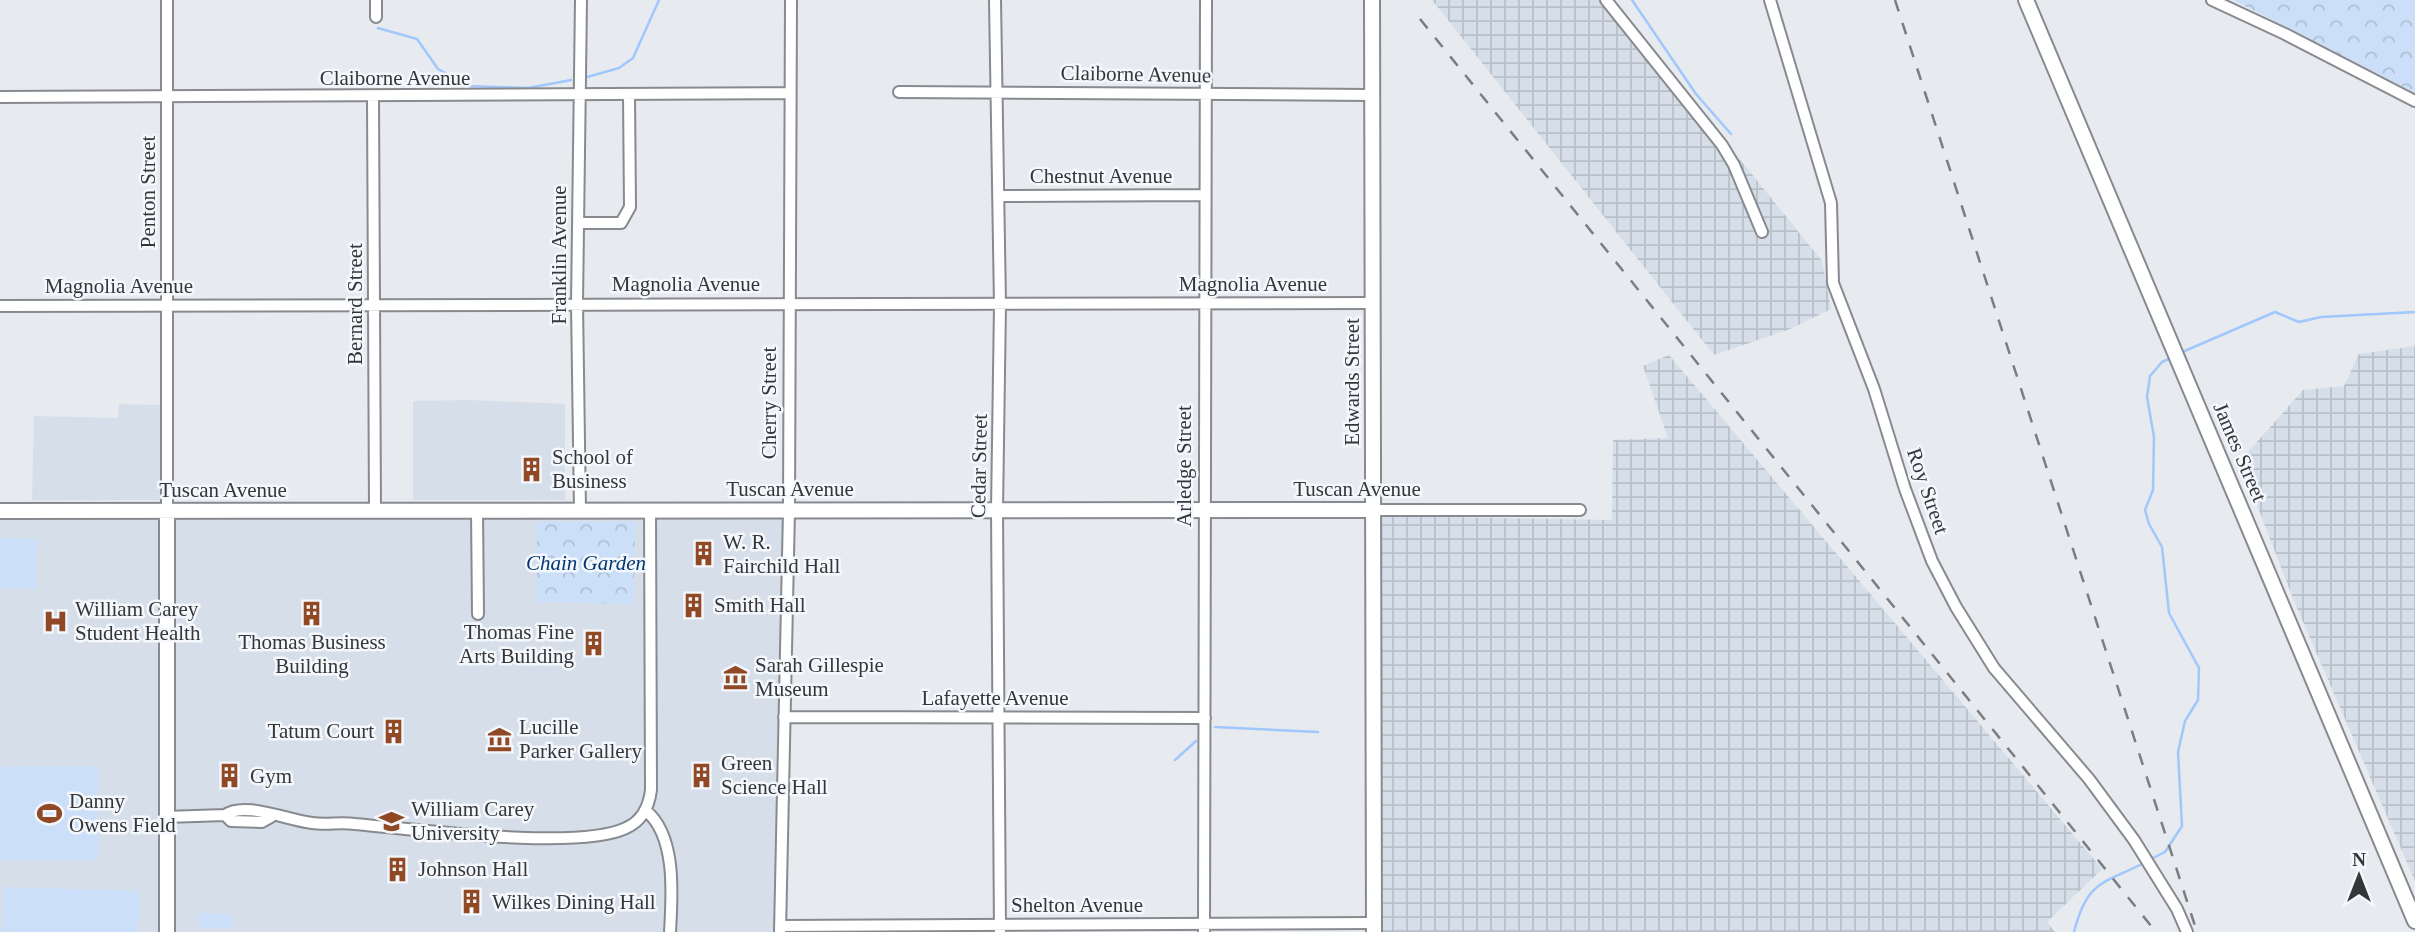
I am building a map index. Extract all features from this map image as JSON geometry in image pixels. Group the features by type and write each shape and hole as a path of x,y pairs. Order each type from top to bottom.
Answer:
{"main road":[{"name":"Edwards Street","path":"1372,0 1374,928"},
{"name":"James Street","path":"2026,0 2415,921"},
{"name":"Tuscan Avenue","path":"0,512 1373,510"},
{"path":"167,511 167,932"}],"street":[{"name":"Penton Street","path":"166,0 167,511"},
{"path":"376,0 376,17"},
{"name":"Franklin Avenue","path":"580,511 578,304 581,0"},
{"name":"Cherry Street","path":"780,929 789,510 791,0"},
{"name":"Cedar Street","path":"995,0 1000,305 997,510 1000,928"},
{"name":"Arledge Street","path":"1203,928 1203,195 1206,0"},
{"path":"1606,0 1722,145 1734,165 1762,232"},
{"name":"Roy Street","path":"1770,0 1831,204 1833,283 1874,389 1905,488 1932,561 1956,607 1994,668 2089,779 2134,840 2178,909 2187,932"},
{"path":"2212,0 2285,34 2415,102"},
{"name":"Claiborne Avenue","path":"899,92 1372,95"},
{"name":"Claiborne Avenue","path":"0,97 789,93"},
{"path":"579,223 621,223 628,216 629,95"},
{"name":"Bernard Street","path":"373,97 376,510"},
{"name":"Chestnut Avenue","path":"999,196 1203,195"},
{"name":"Magnolia Avenue","path":"0,306 1373,303"},
{"path":"477,510 478,614"},
{"path":"165,817 225,815 233,809 260,810 271,817 314,824 572,837 614,833 632,825 645,810 651,790 650,510"},
{"name":"Tuscan Avenue","path":"1373,510 1580,510"},
{"name":"Lafayette Avenue","path":"784,717 1205,718"},
{"path":"645,810 652,816 667,855 670,932"},
{"name":"Shelton Avenue","path":"780,929 1374,928"}],"shaded area":[{"path":"1432,0 1611,0 1822,261 1831,309 1790,329 1714,355"},
{"path":"2415,346 2415,881 2294,601 2240,461 2303,390 2344,386 2359,354"},
{"path":"1669,355 2102,869 2047,922 2055,932 1382,932 1381,516 1612,520 1613,440 1668,438 1643,366"},
{"path":"470,400 565,404 565,500 413,500 413,401"},
{"path":"119,404 161,405 160,500 32,500 34,416 118,418"},
{"name":"William Carey University","path":"789,510 780,932 0,932 0,511"}],"green space":[{"path":"2233,0 2415,0 2415,93"},
{"name":"Chain Garden","path":"537,522 635,522 634,604 537,602"},
{"path":"0,538 37,539 36,589 0,588"},
{"name":"Danny Owens Field","path":"98,766 98,860 0,860 0,767"},
{"path":"3,887 140,891 138,932 2,932"},
{"path":"199,913 232,914 232,928 199,928"}],"waterway":[{"path":"587,77 619,68 633,58 659,0"},
{"path":"1632,0 1696,94 1731,134"},
{"path":"378,28 417,39 438,69 469,86 528,88 571,80"},
{"path":"2180,353 2275,312 2299,322 2321,317 2415,312"},
{"path":"2149,860 2165,852 2182,826 2178,752 2185,721 2198,700 2199,668 2169,613 2162,547 2149,524 2145,510 2153,490 2154,437 2147,397 2150,376 2162,362 2171,358"},
{"path":"1215,727 1318,732"},
{"path":"1175,760 1196,741"},
{"path":"2074,932 2085,903 2098,886 2144,863"}],"railway":[{"path":"1895,0 2197,932"},
{"path":"1420,19 2156,932"}],"place":[{"name":"School of Business","path":"532,469"},
{"name":"W. R. Fairchild Hall","path":"703,554"},
{"name":"Smith Hall","path":"694,605"},
{"name":"Thomas Business Building","path":"312,613"},
{"name":"William Carey Student Health","path":"55,621"},
{"name":"Thomas Fine Arts Building","path":"594,644"},
{"name":"Sarah Gillespie Museum","path":"735,677"},
{"name":"Tatum Court","path":"394,731"},
{"name":"Lucille Parker Gallery","path":"499,739"},
{"name":"Green Science Hall","path":"701,775"},
{"name":"Gym","path":"230,776"},
{"name":"Danny Owens Field","path":"49,813"},
{"name":"William Carey University","path":"391,821"},
{"name":"Johnson Hall","path":"398,869"},
{"name":"Wilkes Dining Hall","path":"472,902"}]}
